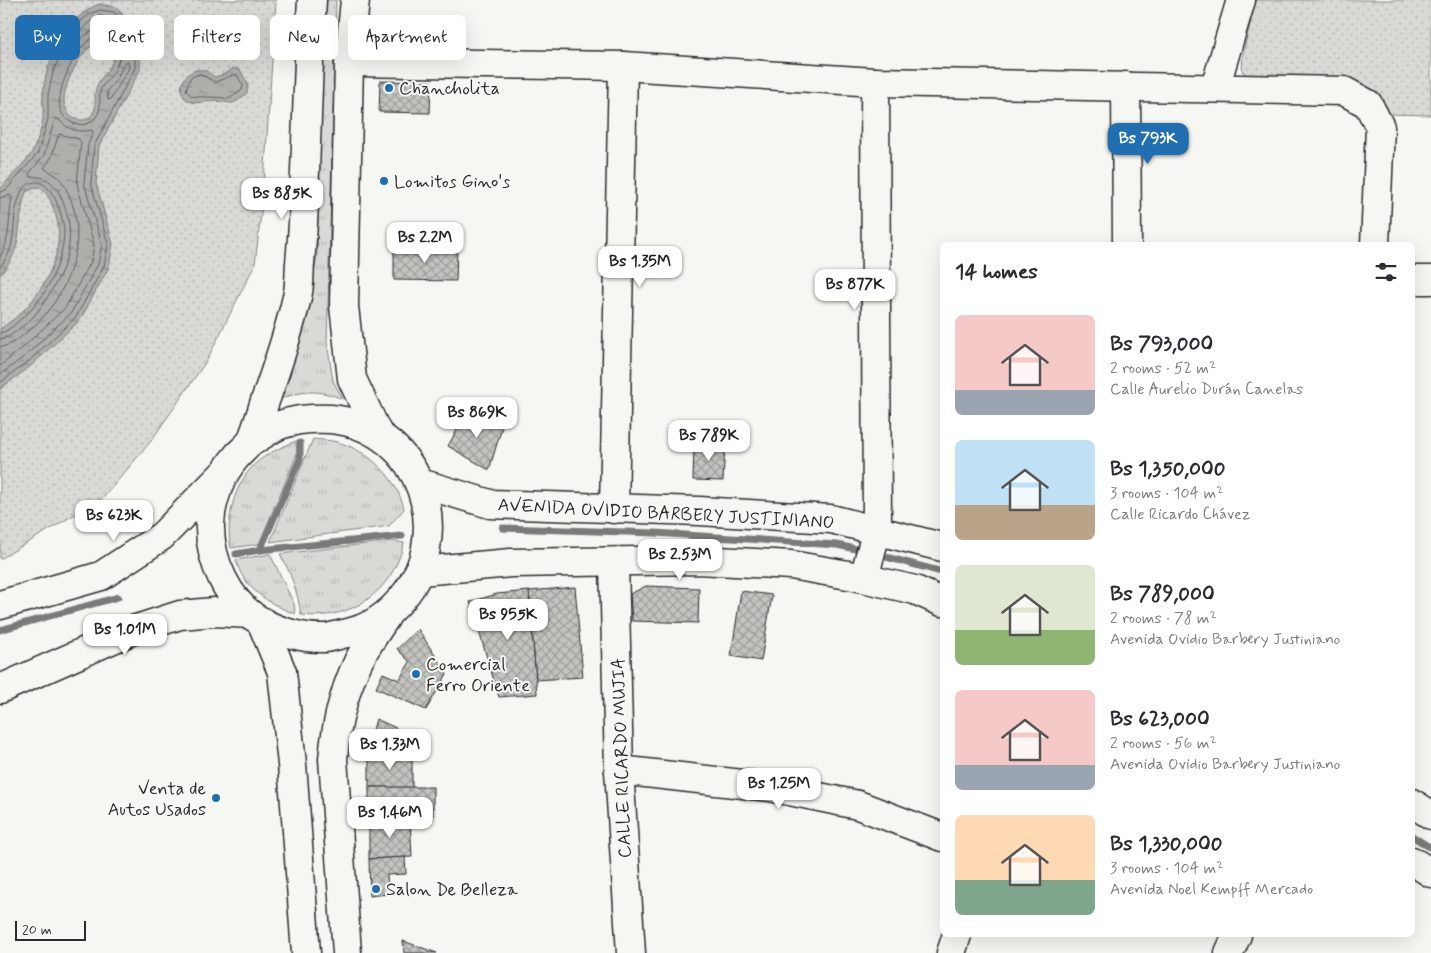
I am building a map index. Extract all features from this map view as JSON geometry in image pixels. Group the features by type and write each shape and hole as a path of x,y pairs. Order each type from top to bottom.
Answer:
{"street":[{"path":"251,442 278,365 298,295 304,219 312,0"},
{"path":"355,0 349,62 344,306 352,378 378,434"},
{"path":"1215,88 1241,0"},
{"path":"349,62 623,66 875,82 1344,91 1368,104 1380,128 1375,242"},
{"path":"614,509 623,66"},
{"path":"870,554 875,82"},
{"path":"1126,86 1127,242"},
{"path":"1415,280 1431,280"},
{"path":"0,605 101,576 162,536 224,473 236,456 251,442 280,425 313,418 347,421 378,434 403,455 420,483 428,512 428,542 420,571 407,594 388,613 364,650 353,674 335,734 333,759 347,953"},
{"path":"224,473 214,497 210,522 212,548 219,573 232,595 256,618 282,672 292,764 306,953"},
{"name":"AVENIDA OVIDIO BARBERY JUSTINIANO","path":"420,483 490,504 699,511 831,519 870,554 915,590 940,601"},
{"name":"AVENIDA OVIDIO BARBERY JUSTINIANO","path":"420,571 511,563 699,560 791,565 870,554 940,547"},
{"name":"CALLE RICARDO MUJIA","path":"614,562 619,770 631,953"},
{"path":"0,689 133,630 180,614 214,612 256,618 292,634 326,638 359,630 388,613"},
{"path":"619,770 770,787 858,805 940,836"},
{"path":"1415,805 1431,815"},
{"path":"1415,863 1431,873"},
{"path":"951,953 956,937"},
{"path":"1229,953 1236,937"}],"green space":[{"path":"0,0 276,0 275,15 270,15 270,60 272,60 263,197 255,264 207,360 151,441 104,497 0,559"},
{"path":"325,0 336,0 336,15 324,15"},
{"path":"1256,0 1431,0 1431,115 1385,114 1375,93 1360,84 1313,79 1253,79 1242,71 1243,53"},
{"path":"322,60 334,60 327,342 333,381 343,399 318,392 310,392 295,394 278,400 301,338 317,256"},
{"path":"313,439 334,441 360,451 388,476 395,486 404,509 389,526 270,542"},
{"path":"296,441 297,454 259,544 231,548 229,537 230,514 237,492 248,472 260,460"},
{"path":"392,541 404,543 398,560 390,576 380,589 367,600 353,608 337,613 320,616 301,615 294,583 280,554"},
{"path":"270,554 294,604 295,614 267,600 251,587 236,560"}],"water":[{"path":"99,4 116,7 123,15 90,15 90,47 80,58 80,16"},
{"path":"51,60 79,60 67,83 64,100 66,109 71,117 83,120 88,119 93,114 96,88 113,60 140,60 140,70 99,146 96,183 113,244 109,267 80,320 32,365 0,389 0,329 15,318 33,300 48,276 57,249 59,235 51,201 46,193 37,187 26,192 17,245 8,264 0,275 0,190 32,153 42,126 43,98"},
{"path":"233,68 240,70 248,84 247,93 238,101 232,103 215,101 195,103 186,99 182,94 182,83 185,77 195,70 204,70 215,77 227,73"}],"building":[{"path":"380,81 431,82 430,113 379,112"},
{"path":"394,247 457,248 456,281 394,280"},
{"path":"469,408 502,427 489,470 448,446"},
{"path":"694,444 725,445 723,481 693,480"},
{"path":"646,586 699,588 698,623 632,621 630,594"},
{"path":"575,587 583,677 536,680 529,591"},
{"path":"529,591 537,694 499,697 470,602 497,594"},
{"path":"741,591 772,595 761,661 731,656"},
{"path":"418,629 447,674 426,710 376,688 383,673 399,680 410,662 397,649"},
{"path":"376,719 396,728 390,755 369,755 369,744"},
{"path":"369,755 412,756 412,788 369,787"},
{"path":"369,787 433,787 433,819 369,820"},
{"path":"369,820 410,820 412,857 369,859"},
{"path":"405,857 406,874 387,875 388,894 370,896 369,859"},
{"path":"403,941 437,953 404,953"}],"waterway":[{"path":"260,550 300,459 300,443"},
{"path":"503,528 655,533 837,545 865,551"},
{"path":"236,554 402,536"},
{"path":"875,554 940,571"},
{"path":"0,630 118,597"},
{"path":"1415,838 1431,848"}],"place":[{"name":"Chancholita","path":"389,88"},
{"name":"Lomitos Gino's","path":"384,181"},
{"name":"Comercial Ferro Oriente","path":"416,674"},
{"name":"Venta de Autos Usados","path":"216,798"},
{"name":"Salon De Belleza","path":"376,889"}]}
